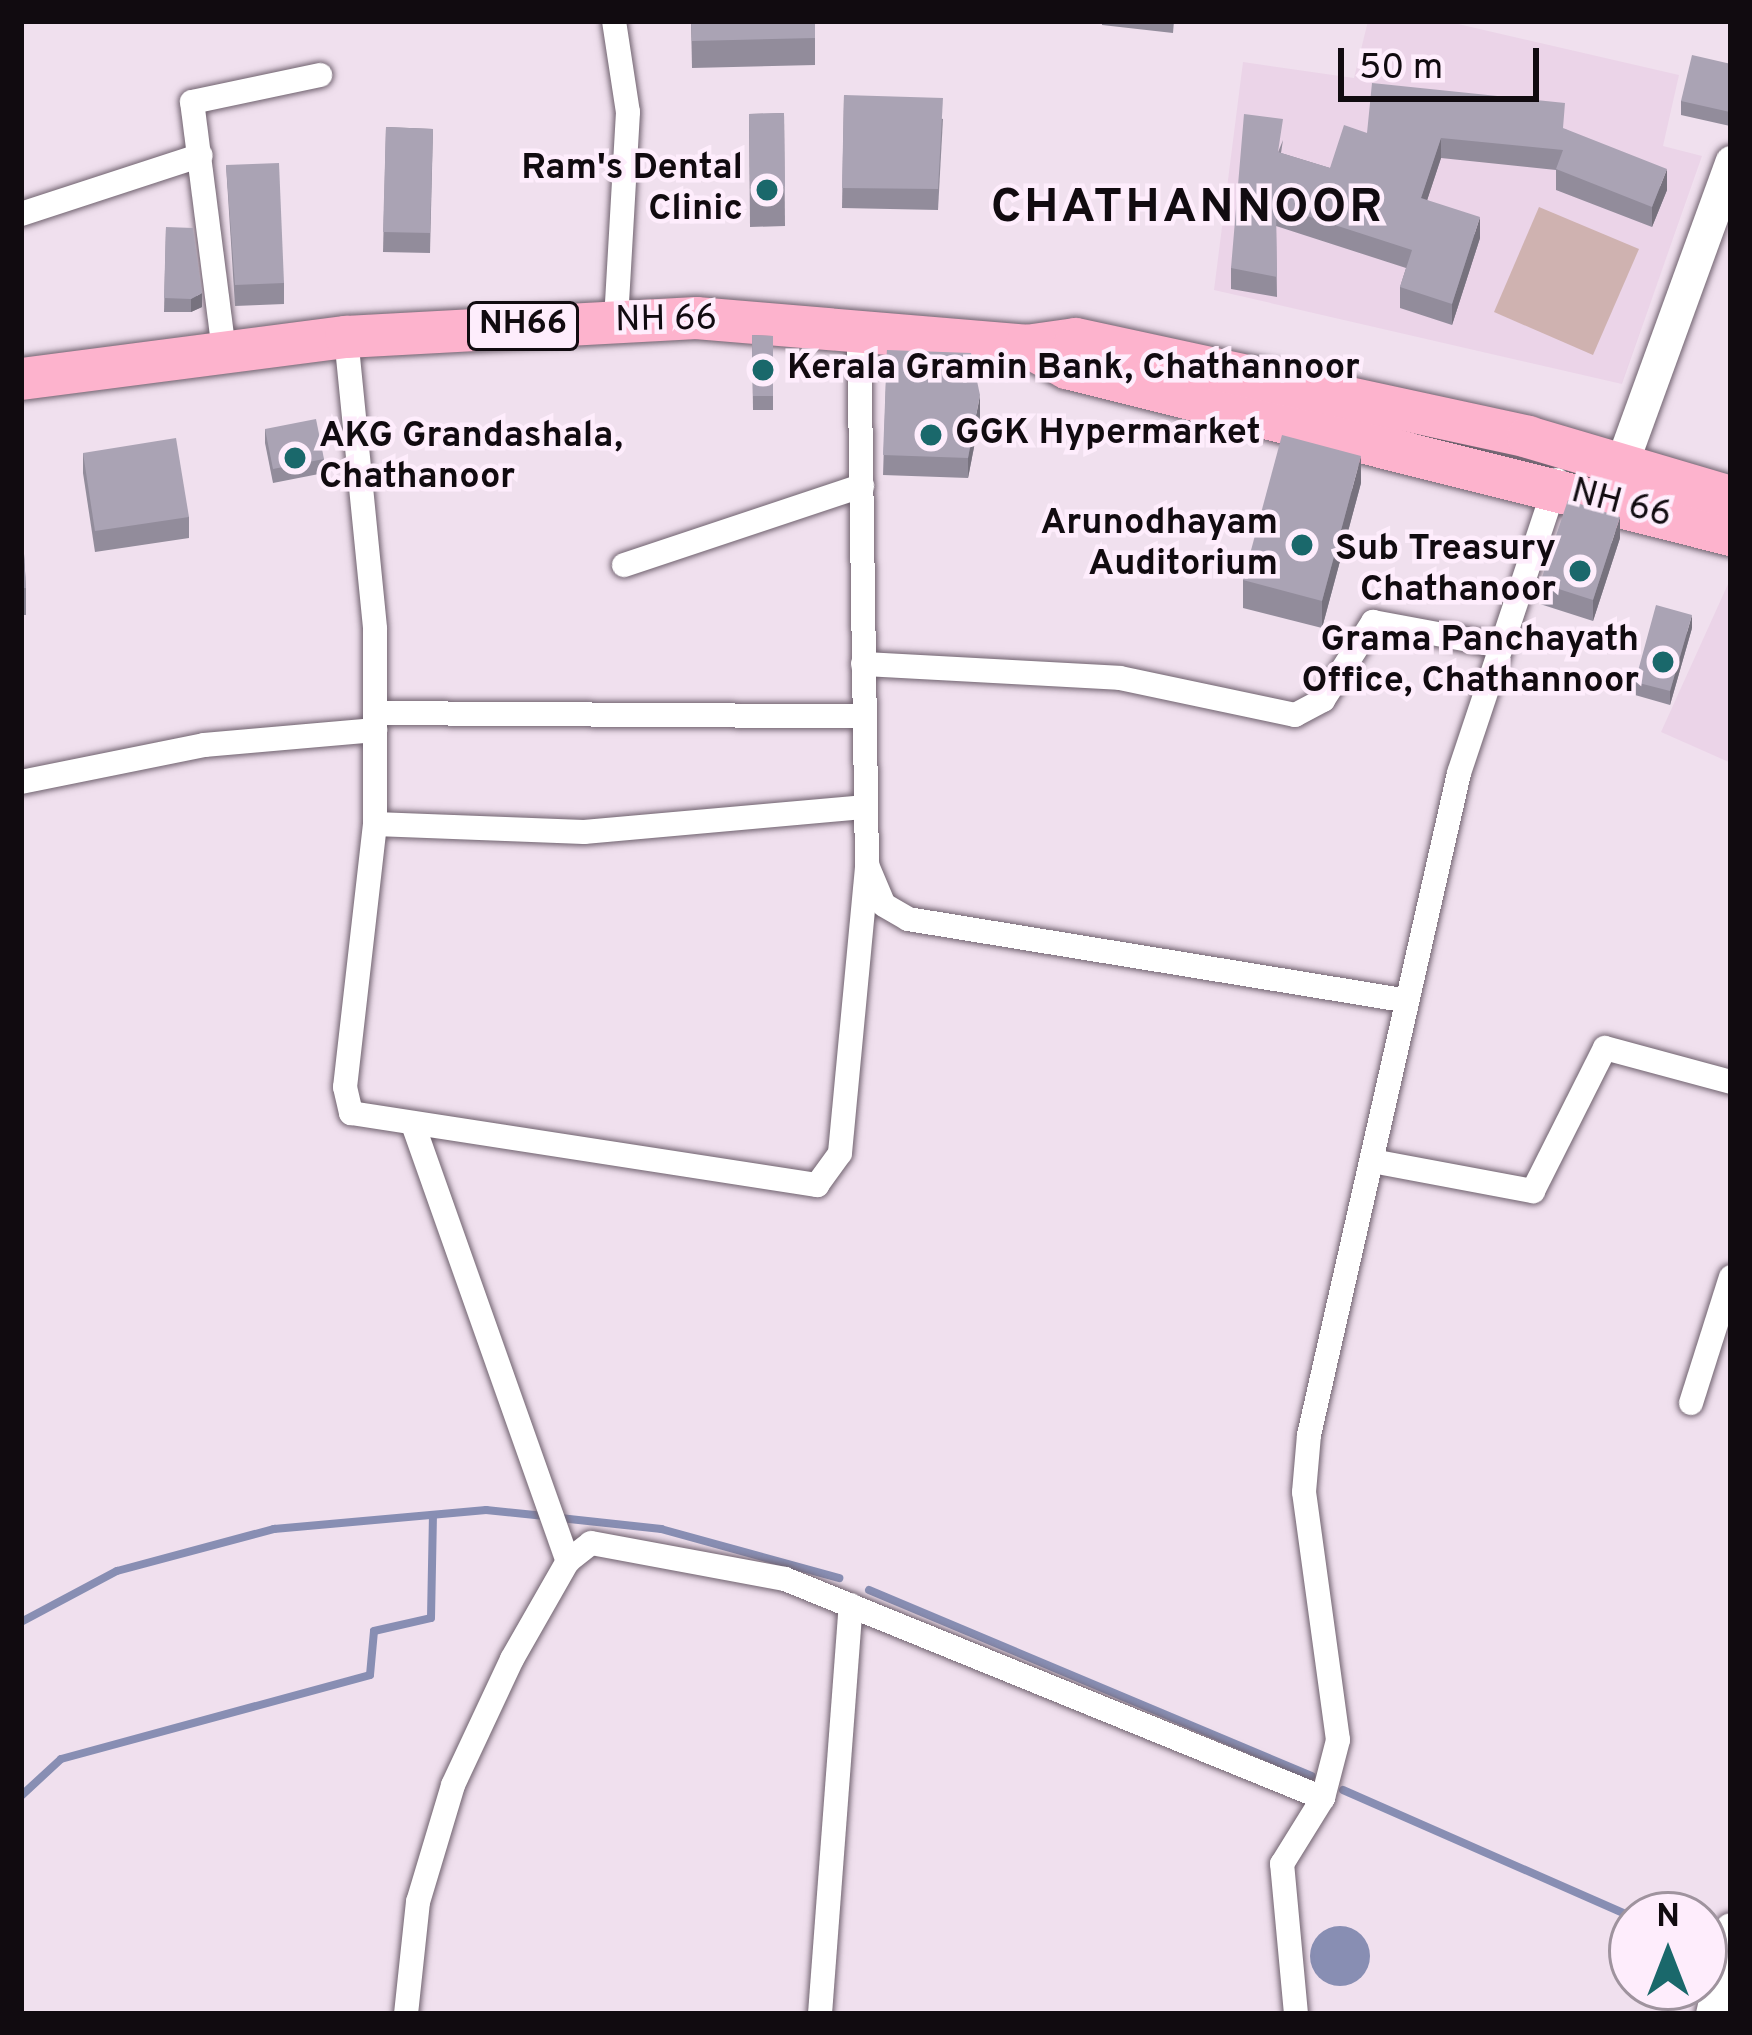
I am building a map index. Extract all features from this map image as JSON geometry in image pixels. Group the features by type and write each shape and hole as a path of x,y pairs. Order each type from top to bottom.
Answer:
{"highway":[{"name":"NH 66","path":"21,379 346,337 616,322 859,326 1026,346 1067,368 1561,468 1614,483 1731,536"},
{"name":"NH 66","path":"1614,483 1731,497"}],"street":[{"path":"614,21 628,112 616,322"},
{"path":"224,351 197,95 320,75"},
{"path":"21,214 201,155"},
{"path":"1614,483 1731,162"},
{"path":"346,337 375,721 375,824 345,1102 365,1120 589,1145 750,1182 832,1176 867,865 859,326"},
{"path":"1295,2014 1282,1864 1323,1798 1336,1722 1306,1451 1372,1161 1400,1000 1501,646 1561,468"},
{"path":"624,565 862,486"},
{"path":"863,664 1120,678 1295,715 1322,700 1373,622 1501,646"},
{"path":"21,782 204,745 375,721 864,716"},
{"path":"375,824 584,832 866,807"},
{"path":"867,865 880,899 908,919 1400,1000"},
{"path":"1372,1161 1533,1191 1605,1048 1731,1082"},
{"path":"414,1126 568,1561"},
{"path":"1691,1403 1731,1277"},
{"path":"406,2014 418,1902 453,1785 568,1561 590,1543 665,1552 851,1605 1323,1798"},
{"path":"820,2014 851,1605"}],"shaded area":[{"path":"1368,21 1445,21 1679,75 1663,146 1702,156 1622,384 1214,290 1243,62 1354,78"},
{"path":"1539,207 1639,249 1593,355 1494,312"},
{"path":"1731,585 1731,763 1661,732"}],"water":[{"path":"1340,1926 1361,1935 1370,1956 1361,1977 1340,1986 1319,1977 1310,1956 1319,1935"}],"building":[{"path":"691,21 815,21 815,38 692,41"},
{"path":"1692,55 1731,64 1730,112 1681,101"},
{"path":"1372,83 1565,103 1563,128 1667,169 1652,207 1556,169 1563,150 1441,138 1421,198 1480,217 1452,304 1400,287 1412,250 1276,206 1277,277 1231,268 1244,114 1283,119 1278,152 1330,168 1344,125 1367,133"},
{"path":"844,95 943,98 938,189 842,188"},
{"path":"784,113 785,187 750,187 749,114"},
{"path":"386,127 433,129 430,233 383,232"},
{"path":"279,163 284,283 235,285 226,165"},
{"path":"166,227 193,228 202,293 191,299 164,298"},
{"name":"Kerala Gramin Bank, Chathannoor","path":"752,335 773,336 773,396 753,396"},
{"name":"GGK Hypermarket","path":"887,350 971,353 980,395 968,458 883,455"},
{"name":"AKG Grandashala, Chathanoor","path":"316,419 324,459 273,469 265,429"},
{"name":"Arunodhayam Auditorium","path":"1282,435 1361,456 1322,601 1243,580"},
{"path":"176,438 189,517 95,531 83,453"},
{"name":"Sub Treasury Chathanoor","path":"1568,500 1620,517 1593,600 1540,583"},
{"path":"21,503 26,588 21,588"},
{"name":"Grama Panchayath Office, Chathannoor","path":"1656,605 1692,615 1670,691 1635,682"}],"waterway":[{"path":"21,1622 117,1571 274,1529 486,1510 545,1516"},
{"path":"21,1796 61,1759 370,1675 374,1631 431,1618 433,1515"},
{"path":"560,1518 661,1529 839,1578"},
{"path":"869,1590 1311,1776"},
{"path":"1343,1790 1608,1906"}],"place":[{"name":"Ram's Dental Clinic","path":"767,190"},
{"name":"Kerala Gramin Bank, Chathannoor","path":"763,370"},
{"name":"GGK Hypermarket","path":"931,435"},
{"name":"AKG Grandashala, Chathanoor","path":"295,458"},
{"name":"Arunodhayam Auditorium","path":"1302,545"},
{"name":"Sub Treasury Chathanoor","path":"1580,571"},
{"name":"Grama Panchayath Office, Chathannoor","path":"1663,662"}],"district":[{"name":"CHATHANNOOR","path":"1188,210"}]}
